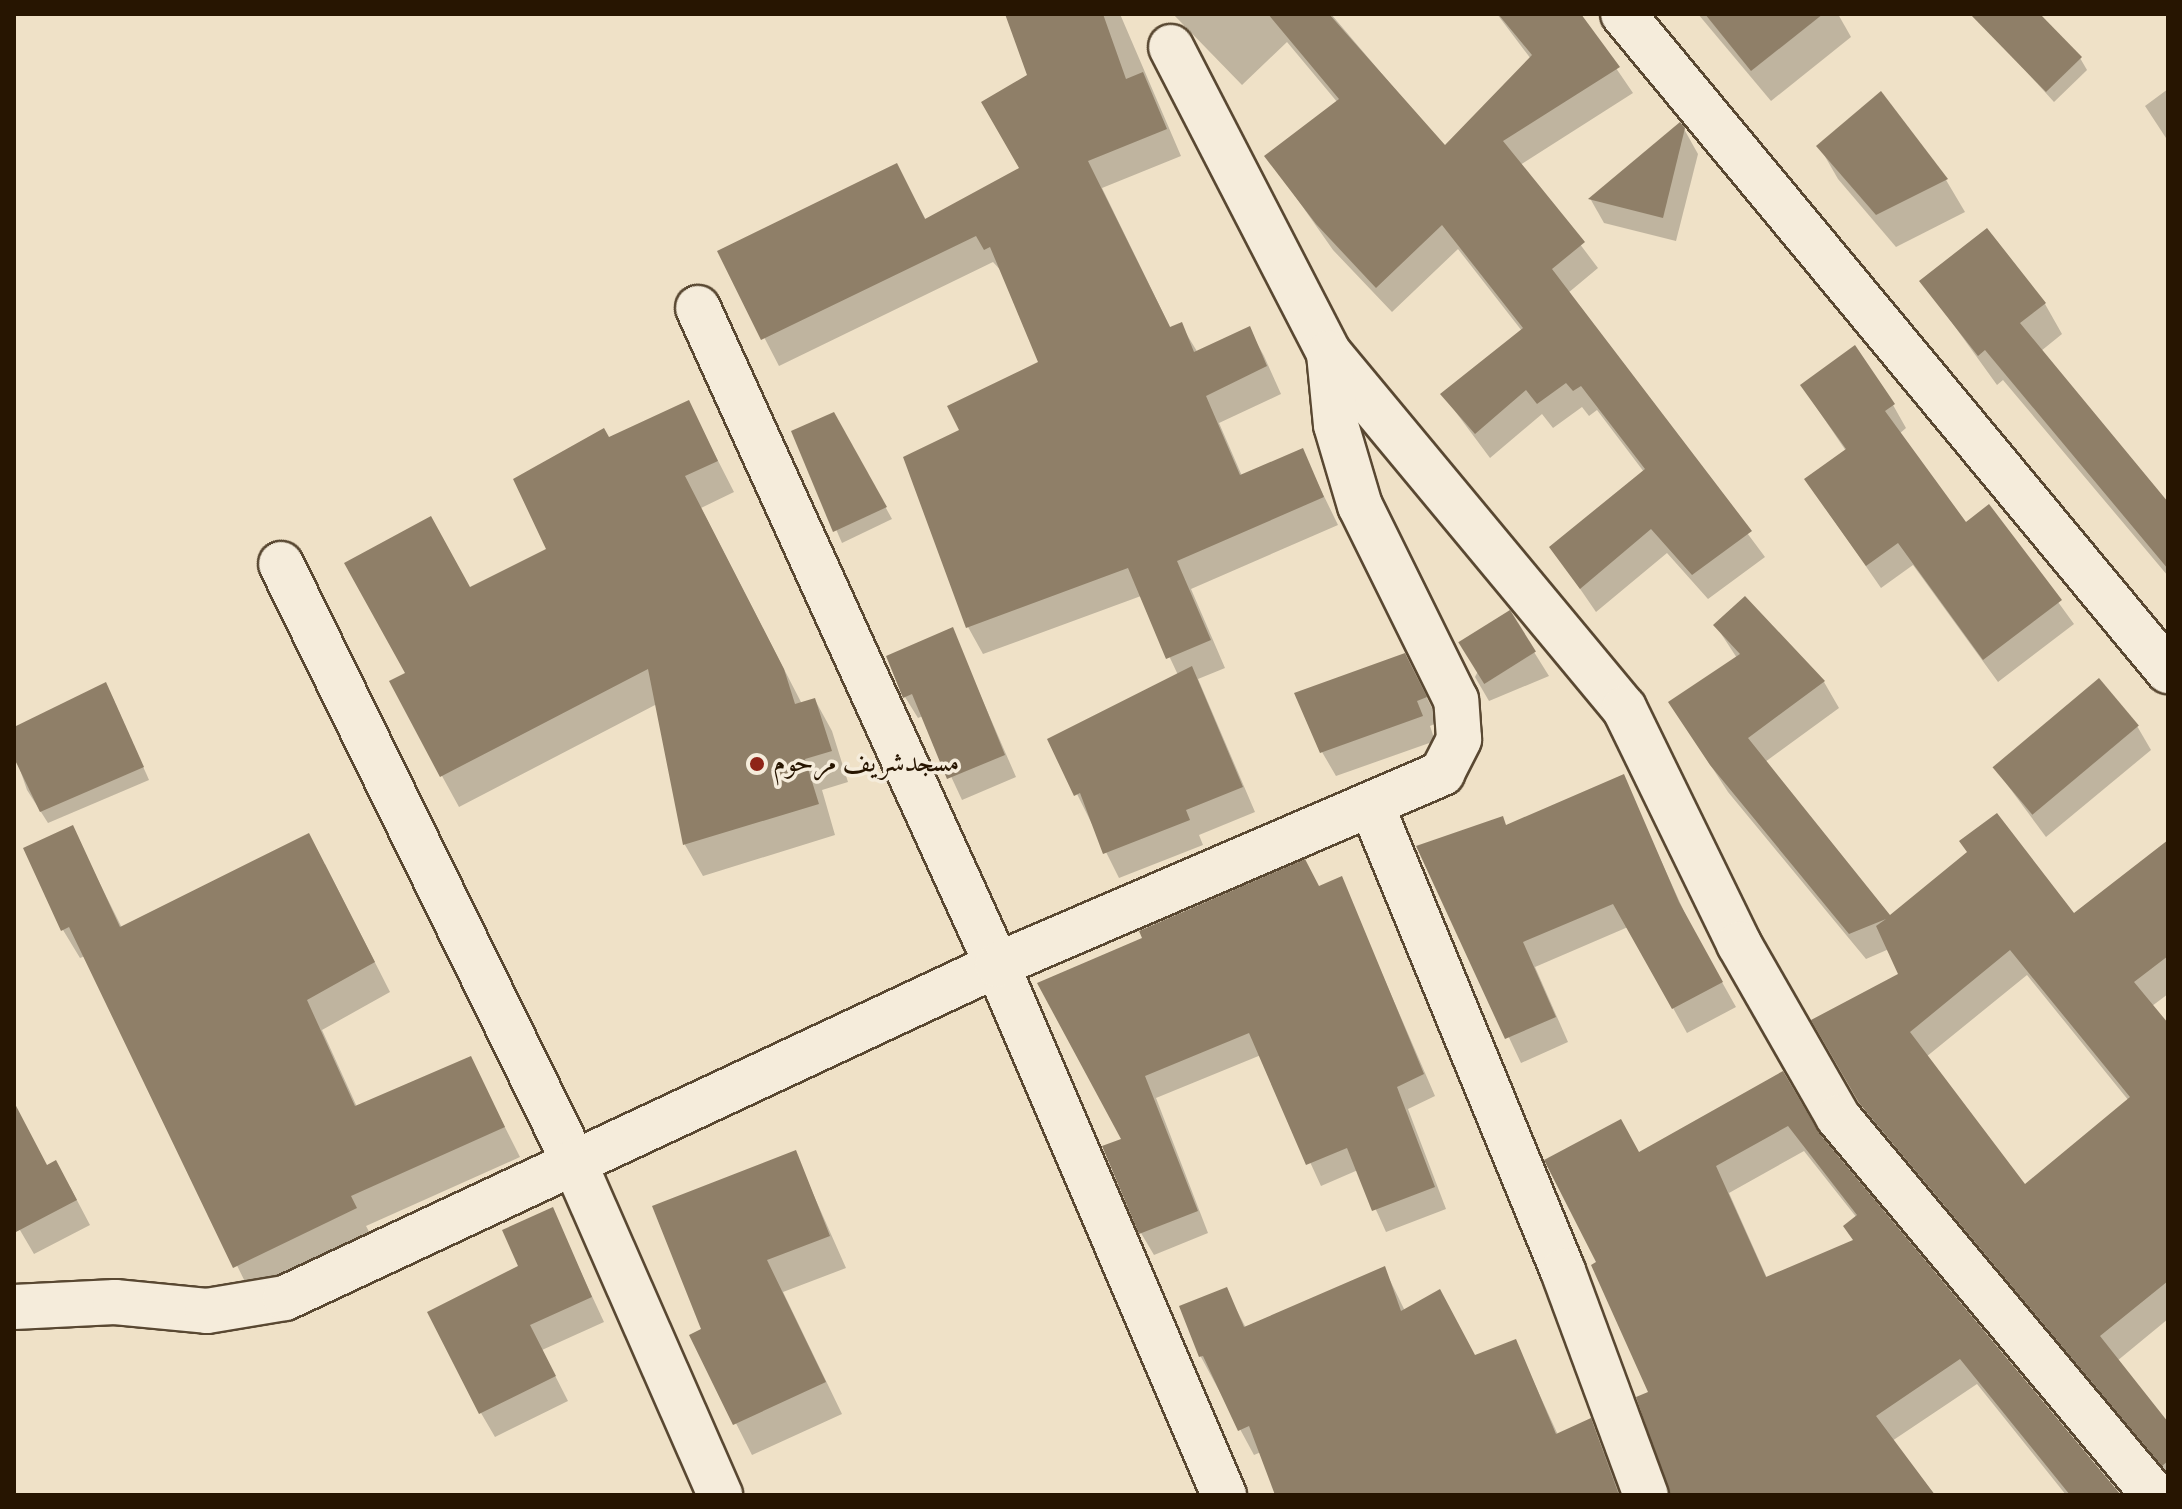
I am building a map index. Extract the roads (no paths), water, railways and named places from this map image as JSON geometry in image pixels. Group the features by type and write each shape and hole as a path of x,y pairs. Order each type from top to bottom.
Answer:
{"street":[{"path":"1623,14 2168,671"},
{"path":"1171,47 1329,353 1624,708 1739,944 1838,1117 2154,1495"},
{"path":"698,308 997,965 1224,1495"},
{"path":"14,1307 115,1302 207,1311 285,1298 997,965 1442,773 1459,739 1456,700 1360,506 1336,425 1329,353"},
{"path":"281,564 574,1162 720,1495"},
{"path":"1371,804 1563,1271 1646,1495"}],"place":[{"name":"مسجدشریف مرحوم","path":"757,764"}]}
